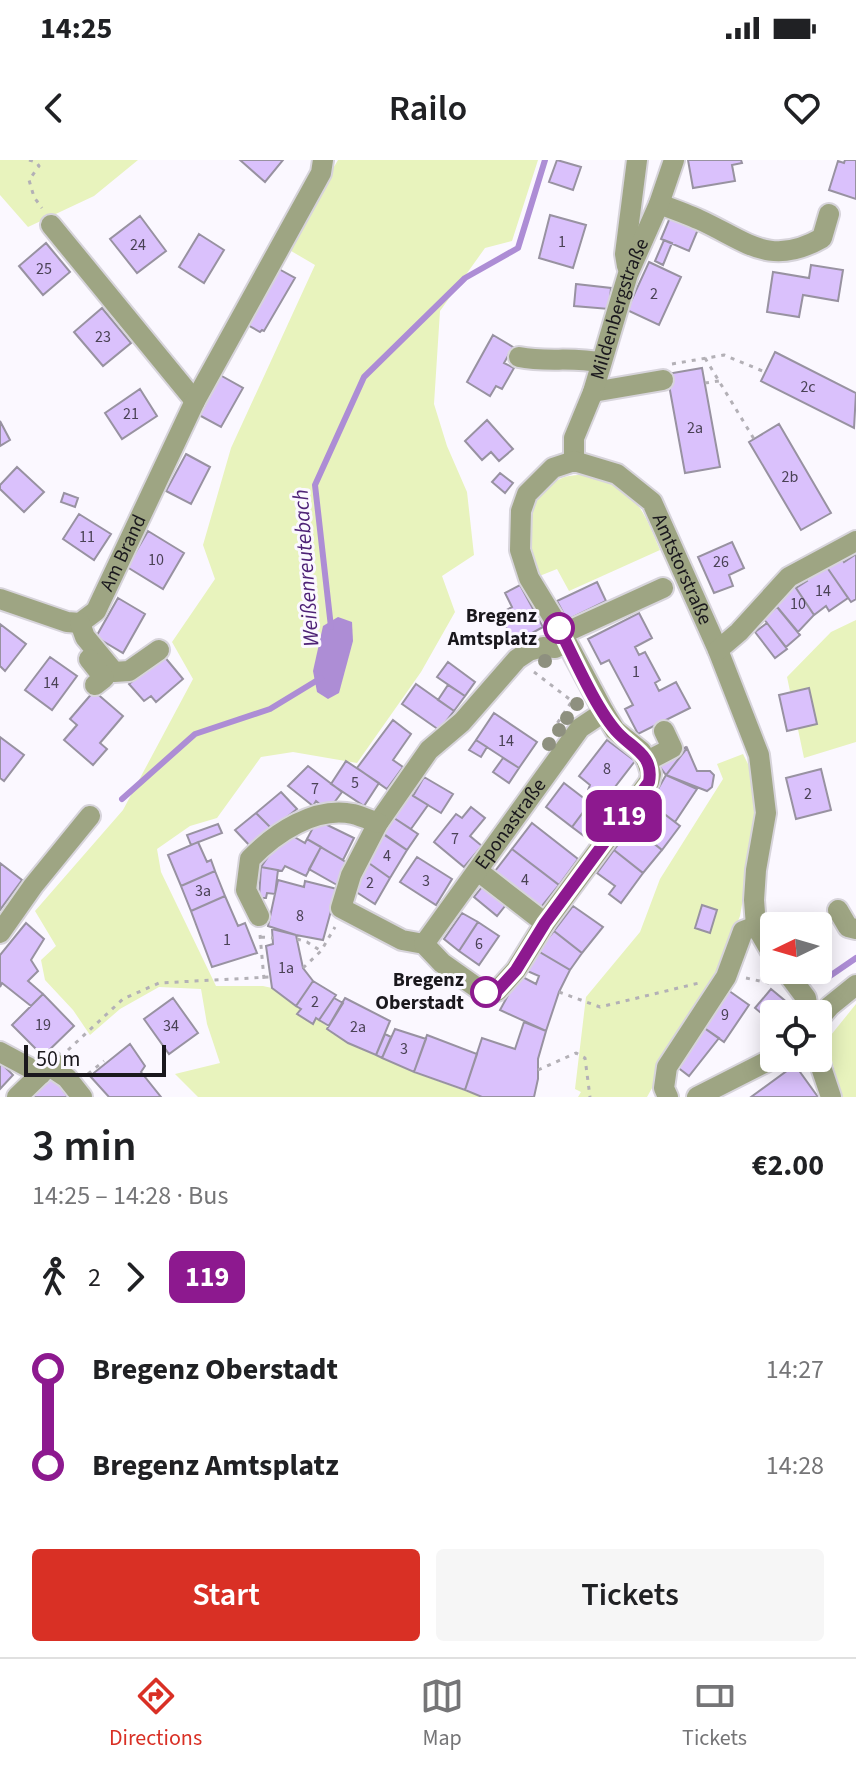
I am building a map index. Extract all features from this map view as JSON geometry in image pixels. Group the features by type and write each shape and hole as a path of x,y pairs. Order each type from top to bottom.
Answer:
{"street":[{"name":"Am Brand","path":"74,622 96,611 195,401 321,173 323,160"},
{"path":"628,274 625,254 637,160"},
{"name":"Mildenbergstraße","path":"574,461 574,438 593,392 628,274 659,204 674,160"},
{"path":"659,204 701,220 746,245 791,252 822,238 829,214"},
{"path":"51,225 195,401"},
{"path":"519,357 540,361 584,358 601,363"},
{"path":"593,392 661,373"},
{"path":"574,461 553,468 527,494 521,511 520,550 529,578 564,639 604,712 615,730 641,751 647,761 651,774 649,782 545,923 516,970 497,991 483,992 442,963 424,944 402,940 341,908 351,875 378,823 429,750 462,722 517,659 529,651 555,648 564,639 663,588"},
{"name":"Amtstorstraße","path":"574,461 617,474 652,502 718,650 759,755 766,813 754,900 756,926 760,933"},
{"name":"Amtstorstraße","path":"718,650 739,632 789,577 856,541"},
{"path":"0,599 74,622 114,672 129,671 159,650"},
{"path":"74,622 74,640 104,678 95,685"},
{"name":"Eponastraße","path":"424,944 580,728 604,712"},
{"path":"647,761 672,748 664,731"},
{"path":"259,916 246,890 250,859 283,832 315,815 352,814 378,823"},
{"path":"0,933 33,886 90,816"},
{"path":"478,871 545,923"},
{"path":"838,910 848,927 856,929"},
{"path":"668,1097 664,1088 667,1067 726,977 743,931 756,926"},
{"path":"832,1004 856,985"},
{"path":"0,1052 48,1067 88,1090"},
{"path":"697,1097 760,1065"},
{"path":"17,1097 48,1067"},
{"path":"823,1072 831,1097"}],"path":[{"path":"29,160 39,166 29,180 34,197 51,225"},
{"path":"661,373 724,355 765,372"},
{"path":"705,358 754,439"},
{"path":"705,383 719,381"},
{"path":"541,678 572,701 555,726"},
{"path":"303,968 333,934 341,908"},
{"path":"264,979 261,940 273,938"},
{"path":"297,939 321,951"},
{"path":"48,1067 123,999 159,983 270,977"},
{"path":"559,992 600,1007 726,977 760,982"},
{"path":"538,1070 576,1053 585,1058 590,1097"},
{"path":"88,1090 85,1076 104,1061"}],"green space":[{"path":"0,160 138,160 94,196 28,227 0,195"},
{"path":"338,160 538,160 512,241 485,248 440,311 434,404 447,446 467,492 474,555 442,576 455,612 421,672 357,763 293,752 261,757 217,818 190,826 157,849 161,872 216,986 272,988 301,1009 298,1014 312,1024 316,1018 348,1043 413,1072 482,1097 198,1097 175,1074 220,1063 207,1024 201,989 159,987 120,1009 90,1035 73,1010 45,980 41,960 56,946 35,911 123,810 193,679 172,642 215,579 203,545 231,448 315,265 286,248"},
{"path":"587,474 616,486 635,501 660,550 569,591 557,569 537,577 529,549 528,521 538,496 548,486 565,477"},
{"path":"856,620 856,742 804,758 787,677 831,632"},
{"path":"743,754 755,778 755,831 740,916 719,969 647,1097 578,1097 581,1092 575,1089 586,997 640,932 660,879 723,779 717,764"},
{"path":"856,1004 856,1097 841,1097 832,1060 832,1034"}],"shaded area":[{"path":"338,617 352,622 353,641 339,693 328,699 317,692 313,671 323,626"}],"building":[{"path":"240,160 283,160 265,182"},
{"path":"557,160 581,167 573,190 549,182"},
{"path":"688,160 741,160 742,163 732,165 735,181 693,188"},
{"path":"845,160 856,160 856,199 829,190 838,161 844,163"},
{"path":"550,215 586,225 573,268 539,258"},
{"path":"671,215 699,227 689,251 661,239"},
{"path":"140,216 166,251 137,273 110,239"},
{"path":"199,234 224,250 204,283 179,267"},
{"path":"664,240 672,243 663,265 655,261"},
{"path":"46,243 70,272 43,295 19,266"},
{"path":"649,262 681,277 659,325 627,310"},
{"path":"811,265 843,270 838,301 803,295 799,317 767,312 773,272 809,278"},
{"path":"277,268 295,278 264,331 260,332 246,324"},
{"path":"576,284 611,288 609,309 574,306"},
{"path":"102,308 131,343 103,366 74,332"},
{"path":"493,335 513,347 504,363 514,368 502,389 496,386 490,396 467,382"},
{"path":"775,352 856,393 854,428 761,381"},
{"path":"702,368 720,467 685,473 667,374"},
{"path":"220,375 243,388 221,427 199,415"},
{"path":"140,389 157,416 122,439 105,413"},
{"path":"487,420 513,449 499,461 491,452 482,460 465,441"},
{"path":"0,421 10,440 0,446"},
{"path":"779,424 831,513 801,530 749,442"},
{"path":"186,454 210,467 191,504 166,491"},
{"path":"17,467 44,492 24,512 0,489 0,485"},
{"path":"500,473 513,483 505,493 492,482"},
{"path":"64,493 78,498 75,507 61,502"},
{"path":"79,514 111,534 94,560 63,539"},
{"path":"148,531 184,553 163,589 127,567"},
{"path":"732,542 744,568 729,575 733,586 714,593 698,557"},
{"path":"856,554 856,599 851,602 826,566 840,556 844,562"},
{"path":"824,563 848,598 829,611 826,606 814,615 796,588"},
{"path":"597,582 606,601 567,620 557,601"},
{"path":"520,585 543,627 514,643 499,614 512,607 505,593"},
{"path":"794,585 814,615 798,632 773,602"},
{"path":"118,598 145,614 123,653 96,637"},
{"path":"777,607 800,635 786,647 763,618"},
{"path":"639,613 652,638 635,647 639,655 645,652 660,680 655,683 659,691 676,682 690,708 638,734 625,709 633,705 609,660 601,664 588,639"},
{"path":"767,623 787,649 775,658 755,632"},
{"path":"0,624 26,644 5,671 0,666"},
{"path":"163,655 183,679 156,702 151,696 144,701 129,684"},
{"path":"50,657 77,676 52,710 25,690"},
{"path":"448,662 475,682 465,696 437,677"},
{"path":"416,684 454,711 439,730 402,704"},
{"path":"448,685 465,696 454,711 438,700"},
{"path":"809,688 817,724 787,731 779,695"},
{"path":"94,691 123,716 100,743 107,749 93,765 64,740 77,725 70,719"},
{"path":"494,713 537,742 519,768 476,740"},
{"path":"393,720 411,734 393,760 403,767 387,789 357,768"},
{"path":"0,737 24,755 4,781 0,778"},
{"path":"476,740 487,747 481,757 469,750"},
{"path":"607,740 635,761 608,796 599,792 592,796 588,790 590,785 579,776"},
{"path":"687,748 666,775 657,763"},
{"path":"687,748 697,771 710,771 714,775 712,787 707,791 666,775"},
{"path":"503,758 519,768 509,783 493,772"},
{"path":"346,761 379,783 364,806 331,784"},
{"path":"308,766 342,792 328,811 316,801 313,806 288,786"},
{"path":"821,769 831,810 796,819 786,778"},
{"path":"666,775 697,789 675,822 650,803"},
{"path":"424,777 453,794 441,813 413,796"},
{"path":"564,783 590,803 572,827 546,807"},
{"path":"281,792 297,809 272,829 256,813"},
{"path":"407,792 428,805 411,829 391,816"},
{"path":"599,792 608,796 610,793 622,802 610,818 590,803"},
{"path":"590,803 610,818 592,842 572,827"},
{"path":"650,803 680,826 662,850 632,826"},
{"path":"471,807 485,818 470,836 482,846 464,867 434,842 456,814 462,818"},
{"path":"256,813 272,829 251,847 235,830"},
{"path":"391,816 418,834 407,850 380,832"},
{"path":"317,820 354,838 343,860 307,839"},
{"path":"532,823 578,859 559,885 512,849"},
{"path":"218,824 222,833 191,845 187,835"},
{"path":"632,826 662,850 643,873 614,850"},
{"path":"384,834 407,850 390,878 366,861"},
{"path":"291,835 321,847 306,876 285,866 282,871 261,867 281,838"},
{"path":"198,842 215,871 181,886 168,855"},
{"path":"321,847 349,864 337,885 309,869"},
{"path":"512,849 559,885 538,911 492,875"},
{"path":"614,850 643,873 621,903 609,894 615,886 597,873"},
{"path":"417,857 452,879 436,905 400,882"},
{"path":"366,861 390,878 375,904 350,888"},
{"path":"0,863 22,880 0,910"},
{"path":"261,867 278,870 275,894 267,893 266,898 259,898"},
{"path":"215,871 225,896 191,911 181,886"},
{"path":"278,880 304,887 305,881 337,889 323,940 268,926"},
{"path":"486,882 509,901 497,916 474,897"},
{"path":"225,896 238,926 245,923 257,953 212,967 191,911"},
{"path":"702,905 717,910 710,933 695,928"},
{"path":"573,906 603,927 582,953 554,931"},
{"path":"462,913 478,922 459,951 444,939"},
{"path":"478,922 499,936 479,965 459,951"},
{"path":"26,923 44,939 31,960 38,971 28,981 43,994 31,1006 2,983 0,987 0,955"},
{"path":"272,929 296,935 303,968 313,981 296,1006 272,988 266,946 273,944"},
{"path":"554,931 582,953 570,970 538,951"},
{"path":"538,951 570,970 546,1031 500,1010 519,975 536,984 539,976 525,970"},
{"path":"313,981 336,995 313,1024 297,1014 301,1009 296,1006"},
{"path":"725,988 749,1005 724,1042 700,1025"},
{"path":"771,989 784,1000 762,1000"},
{"path":"43,994 74,1026 43,1056 12,1025"},
{"path":"173,998 198,1033 169,1054 144,1019"},
{"path":"334,998 343,1003 329,1026 319,1020"},
{"path":"345,998 390,1021 376,1055 348,1043 327,1029"},
{"path":"524,1022 546,1031 538,1059 534,1097 482,1097 465,1090 482,1038 515,1049"},
{"path":"700,1025 719,1038 689,1076 672,1063"},
{"path":"395,1029 426,1039 414,1072 382,1058"},
{"path":"385,1034 391,1037 382,1058 376,1055"},
{"path":"427,1035 477,1054 465,1090 414,1072"},
{"path":"130,1044 145,1066 141,1072 161,1097 109,1097 90,1076"},
{"path":"0,1062 13,1075 0,1089"},
{"path":"785,1072 800,1072 818,1097 751,1097"},
{"path":"53,1076 68,1097 32,1097"}],"waterway":[{"name":"Weißenreutebach","path":"331,627 315,485 364,377 465,278 518,248 545,160"},
{"name":"Weißenreutebach","path":"122,799 195,734 270,709 321,678"},
{"path":"832,974 856,958"}],"bus line":[{"name":"119","path":"486,992 497,991 516,970 545,923 649,782 651,774 641,751 615,730 559,628"}],"place":[{"name":"Bregenz Amtsplatz","path":"559,628"},
{"name":"Bregenz Oberstadt","path":"486,992"}]}
